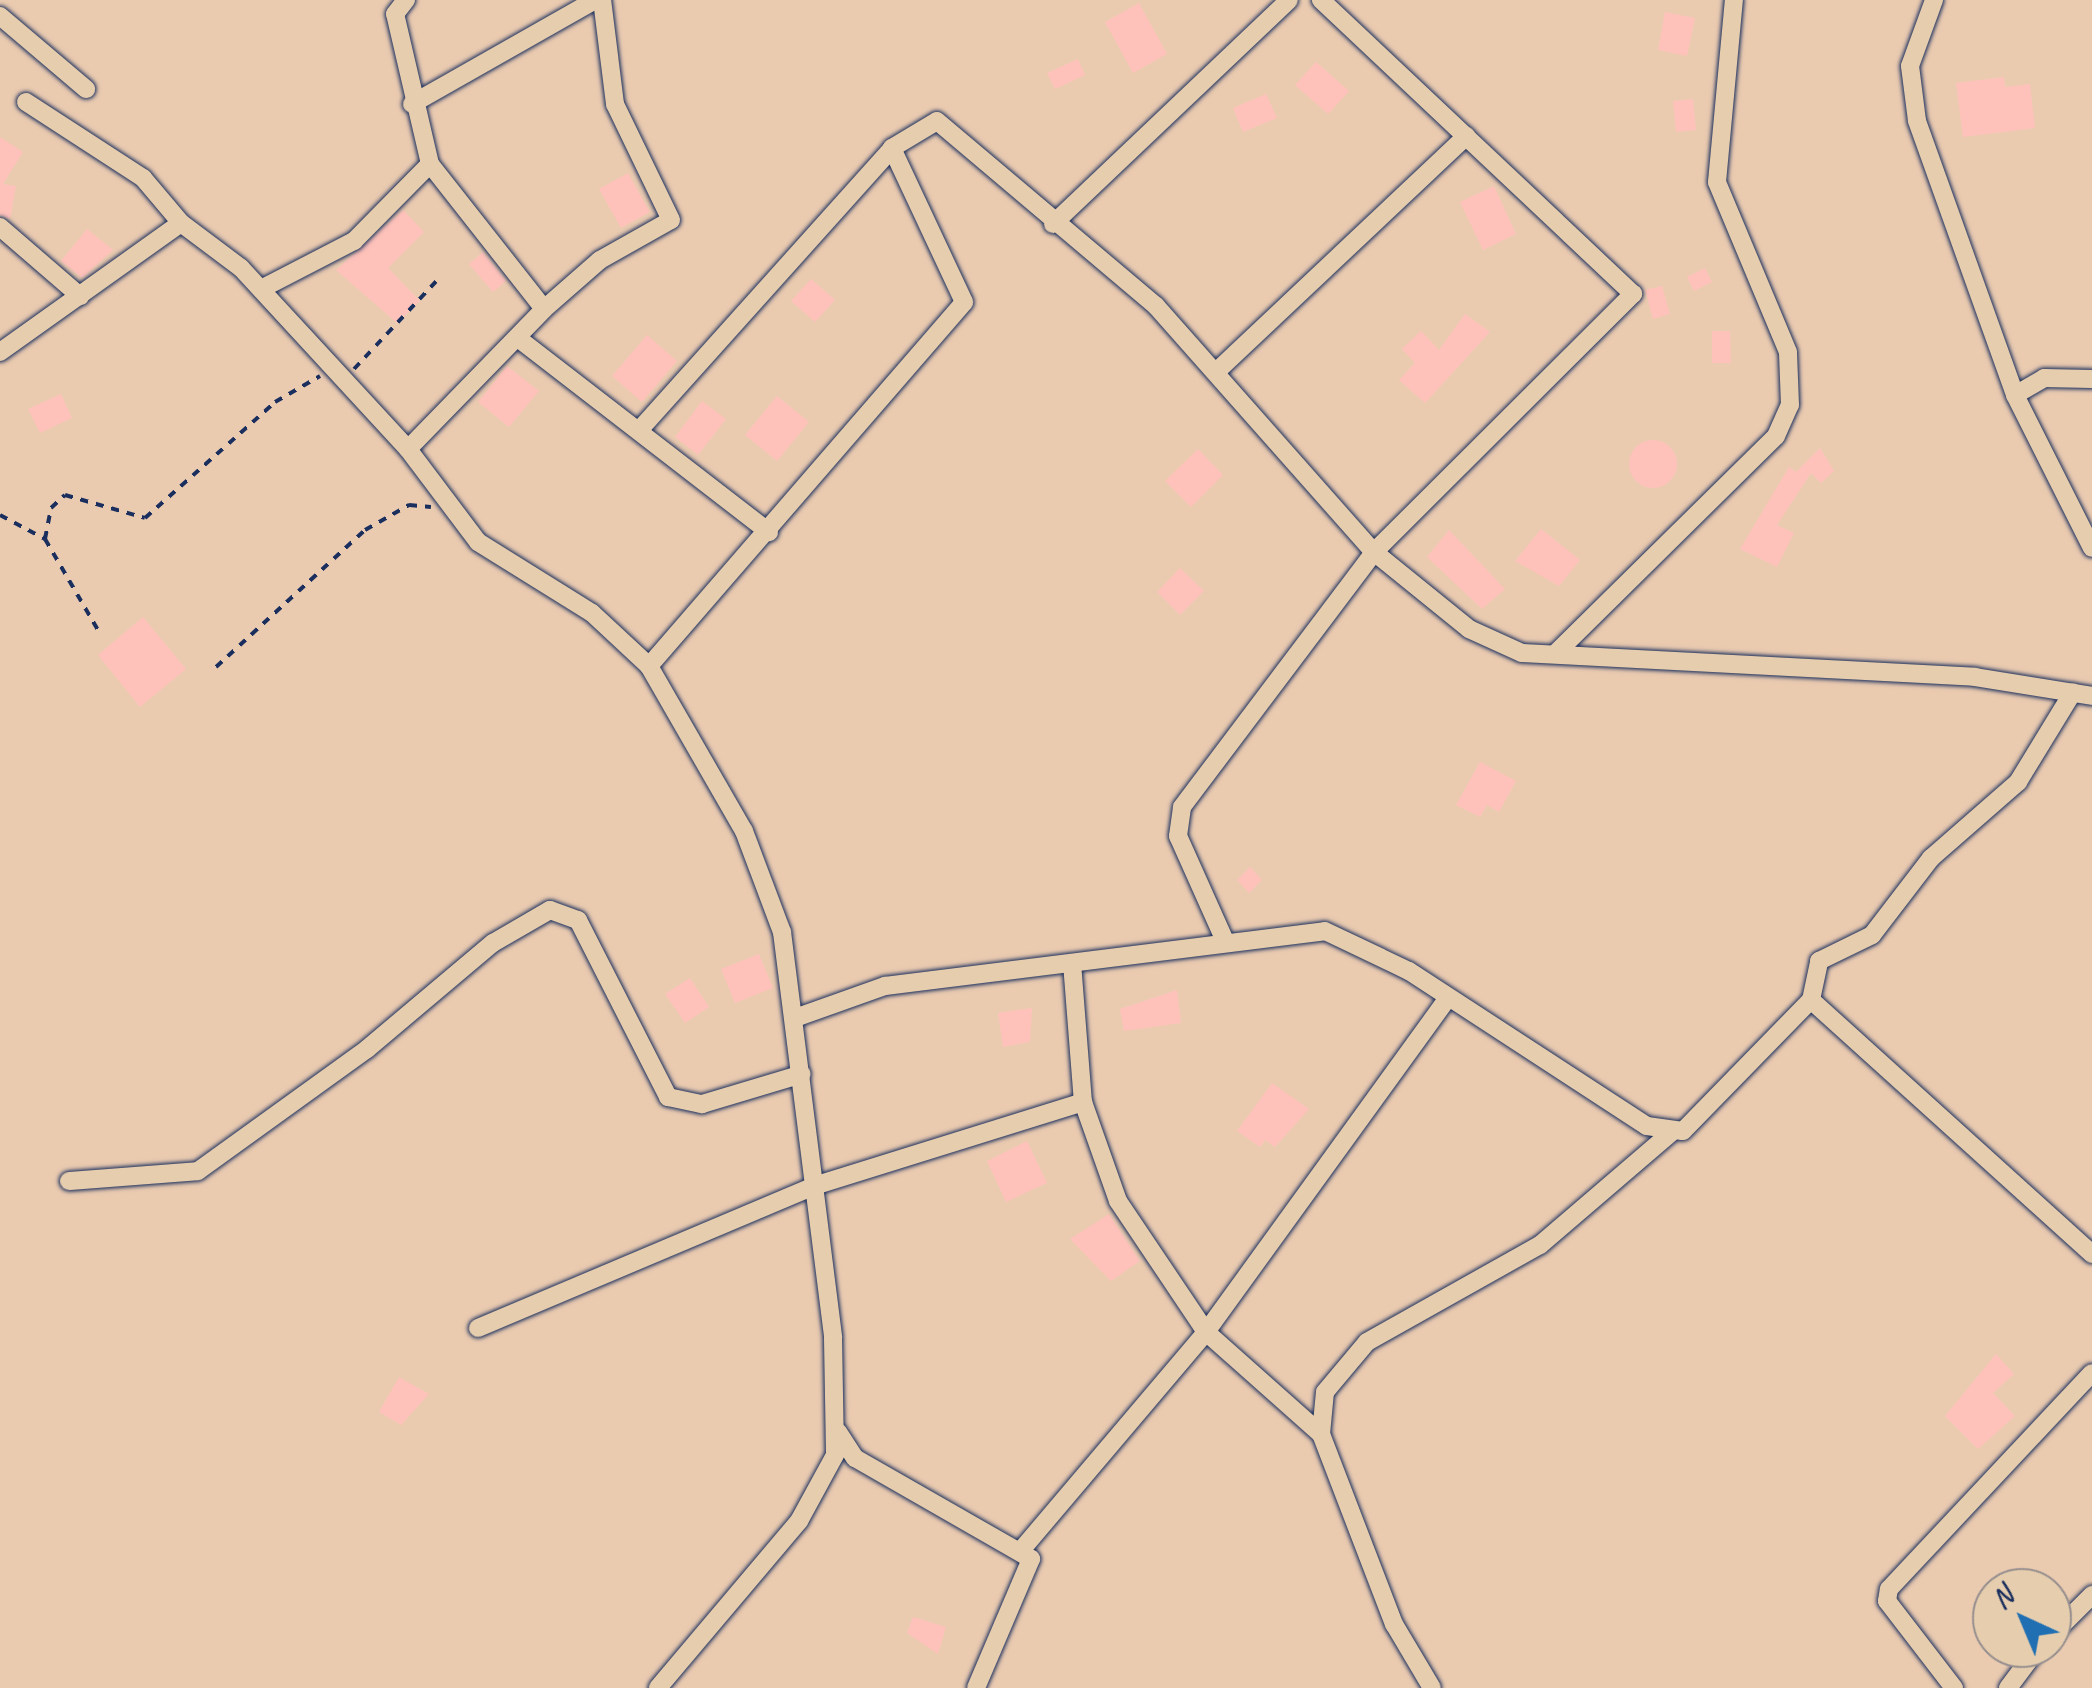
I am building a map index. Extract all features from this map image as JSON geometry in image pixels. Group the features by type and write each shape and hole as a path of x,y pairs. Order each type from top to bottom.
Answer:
{"street":[{"path":"406,0 395,14 412,104 430,164 544,308"},
{"path":"408,450 519,339 544,308 600,260 671,220 615,104 598,0 412,104"},
{"path":"1053,224 1290,0"},
{"path":"1224,941 1178,836 1182,807 1374,552 1633,294 1321,0"},
{"path":"1555,654 1776,436 1790,405 1788,352 1717,182 1734,0"},
{"path":"1934,0 1910,66 1917,121 2015,395 2092,548"},
{"path":"0,16 86,89"},
{"path":"26,102 143,178 181,223 261,289 408,450 456,518 650,666 744,831 782,932 802,1074 837,1432 827,1482 658,1688"},
{"path":"642,427 892,148 937,121 1053,224 1156,306 1374,552 1469,630 1522,654 1975,677 2083,694 2018,782 1931,858 1872,935 1818,961 1811,1000 1696,1124 1672,1132 1540,1246 1367,1342 1325,1392 1321,1434 1394,1624 1432,1688"},
{"path":"1216,372 1466,136"},
{"path":"650,666 770,532 964,302 892,148"},
{"path":"261,289 354,240 430,164"},
{"path":"0,352 181,223"},
{"path":"0,226 80,296"},
{"path":"519,339 642,427 770,532"},
{"path":"2015,395 2044,378 2092,379"},
{"path":"69,1181 198,1171 367,1049 492,943 550,910 578,920 668,1097 702,1104 802,1074"},
{"path":"794,1018 885,986 1325,931 1370,947 1647,1126 1672,1132"},
{"path":"1072,963 1083,1102 1118,1201 1206,1332 1321,1434"},
{"path":"1023,1548 1206,1332 1448,998"},
{"path":"1811,1000 2092,1254"},
{"path":"478,1328 814,1186 1083,1102"},
{"path":"1954,1688 1887,1601 1889,1589 2092,1373"},
{"path":"837,1432 855,1458 1023,1548 1030,1574 976,1688"},
{"path":"2072,1615 2092,1595"}],"path":[{"path":"45,539 51,508 65,495 145,518 274,402 339,374 408,322 441,276"},
{"path":"216,668 365,530 409,504 456,518"},
{"path":"0,515 45,539 98,630"}],"building":[{"path":"1139,3 1167,54 1133,73 1105,22"},
{"path":"1665,12 1695,18 1687,56 1658,50"},
{"path":"1078,59 1085,75 1055,89 1047,73"},
{"path":"1316,62 1349,91 1328,114 1295,85"},
{"path":"2004,77 2005,87 2030,84 2035,128 1963,137 1956,83"},
{"path":"1266,94 1277,118 1243,132 1233,108"},
{"path":"1693,99 1696,130 1676,132 1673,101"},
{"path":"0,137 23,152 3,184 16,186 10,219 0,215"},
{"path":"628,173 650,212 621,228 599,189"},
{"path":"1494,186 1516,234 1483,250 1460,202"},
{"path":"403,210 424,232 388,268 420,301 397,323 336,270"},
{"path":"87,229 113,250 82,278 61,261"},
{"path":"483,252 506,281 493,292 469,264"},
{"path":"1705,268 1712,282 1694,291 1687,277"},
{"path":"811,279 835,300 815,322 791,301"},
{"path":"1662,286 1670,314 1653,319 1645,290"},
{"path":"1465,314 1490,332 1425,403 1399,380 1415,363 1402,349 1421,331 1439,350"},
{"path":"1712,331 1730,331 1731,363 1712,363"},
{"path":"647,335 677,361 642,402 612,376"},
{"path":"507,366 539,391 509,427 478,402"},
{"path":"61,394 72,418 40,433 28,409"},
{"path":"777,396 809,422 777,461 745,435"},
{"path":"702,401 726,419 698,455 675,437"},
{"path":"1653,440 1670,447 1677,464 1670,481 1653,488 1636,481 1629,464 1636,447"},
{"path":"1820,448 1834,471 1821,483 1811,473 1777,525 1794,533 1777,567 1740,549 1789,467 1796,472"},
{"path":"1198,449 1223,475 1191,507 1165,481"},
{"path":"1541,529 1580,560 1559,586 1515,561"},
{"path":"1449,530 1505,589 1482,609 1427,557"},
{"path":"1180,568 1204,591 1180,615 1157,592"},
{"path":"143,617 186,669 140,707 98,655"},
{"path":"1480,762 1516,781 1499,812 1487,805 1480,817 1456,805"},
{"path":"1250,867 1262,880 1249,893 1237,880"},
{"path":"759,954 773,988 735,1003 721,969"},
{"path":"690,978 709,1007 685,1023 665,994"},
{"path":"1177,990 1181,1023 1124,1031 1120,1009"},
{"path":"1032,1008 1030,1042 1003,1047 998,1013"},
{"path":"1272,1083 1309,1109 1275,1147 1265,1140 1260,1147 1237,1131"},
{"path":"1027,1141 1047,1183 1006,1202 987,1161"},
{"path":"1109,1214 1140,1261 1111,1281 1070,1239"},
{"path":"1996,1354 2014,1374 1993,1393 2015,1416 1978,1449 1945,1416"},
{"path":"399,1377 429,1394 401,1425 379,1412"},
{"path":"913,1617 946,1627 938,1654 907,1633"}]}
